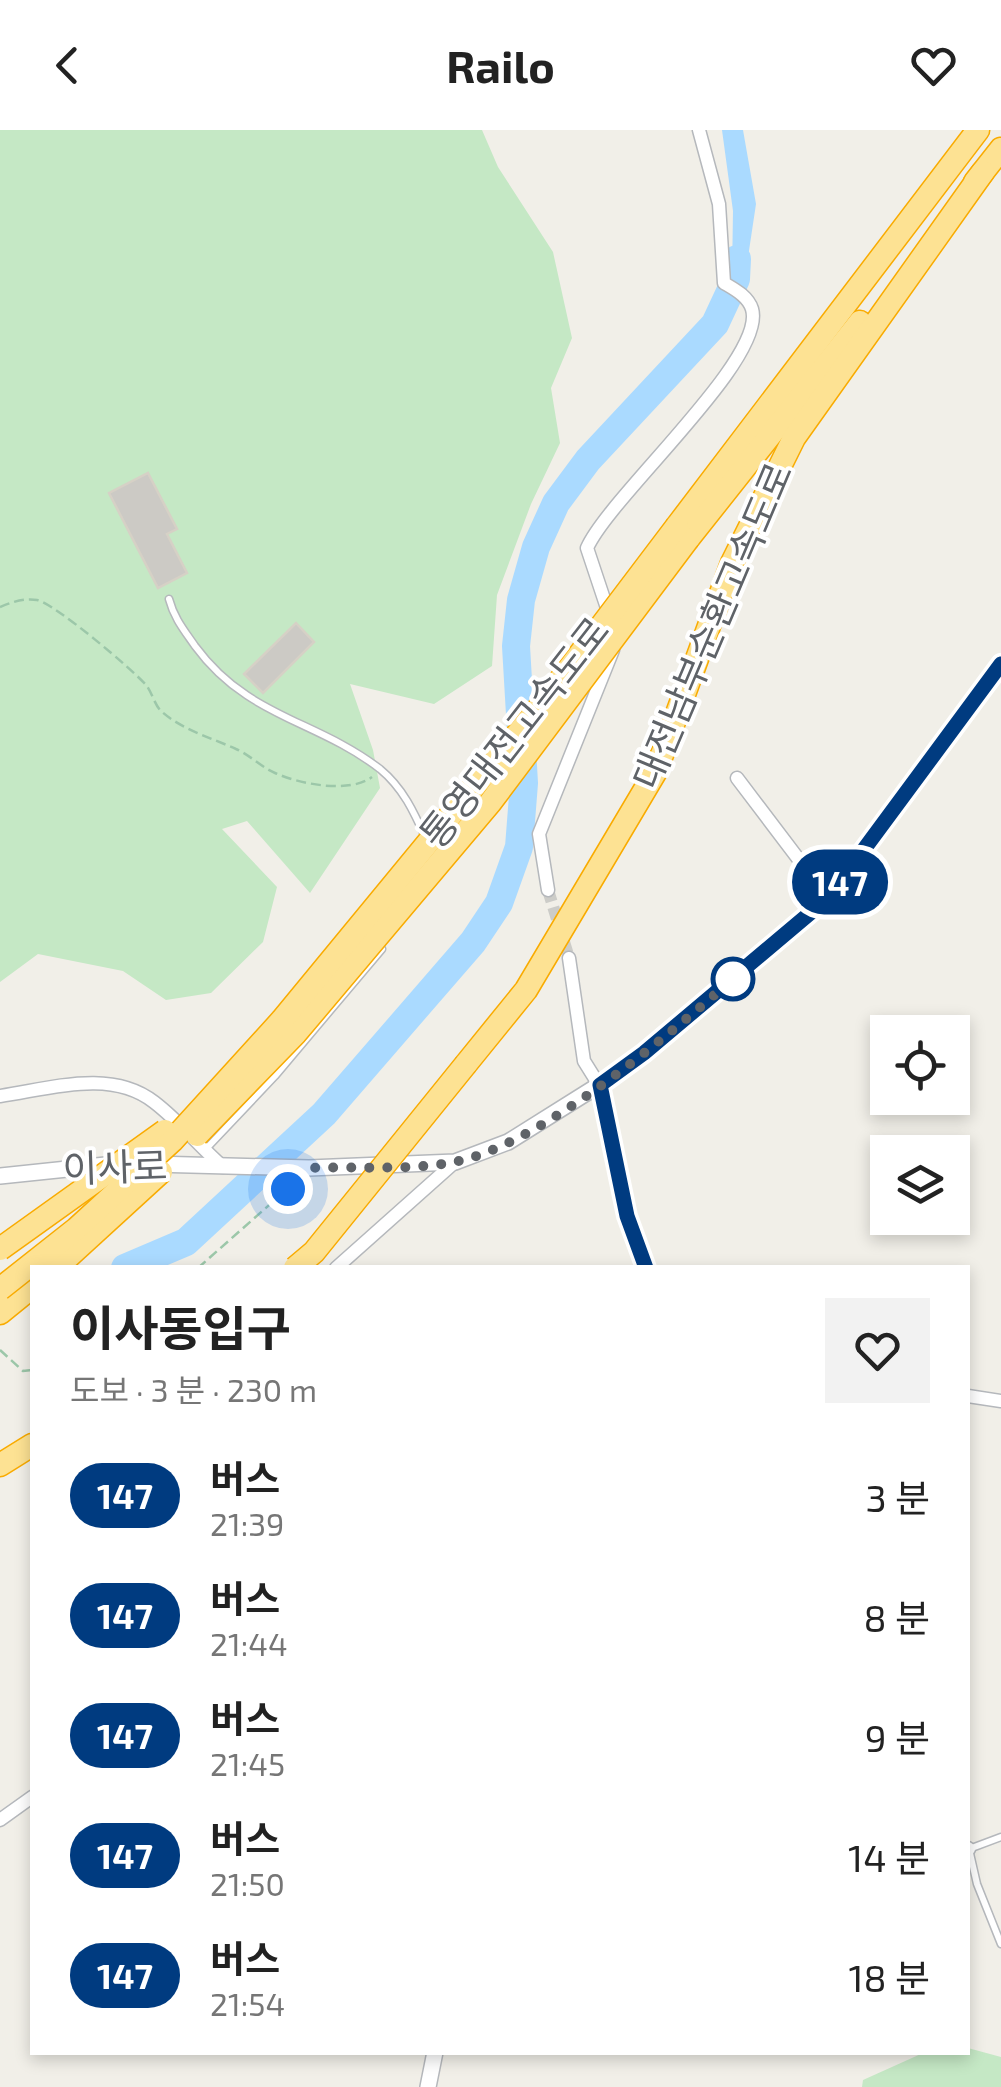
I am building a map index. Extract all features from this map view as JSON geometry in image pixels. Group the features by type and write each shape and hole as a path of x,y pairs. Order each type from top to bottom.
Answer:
{"highway":[{"name":"통영대전고속도로","path":"59,1265 183,1150 296,1033 490,802 682,532 978,130"},
{"name":"통영대전고속도로","path":"31,1265 76,1230 172,1141 282,1020 1001,149"},
{"name":"대전남부순환고속도로","path":"299,1265 314,1252 526,990 656,772 732,563 794,438 983,172"},
{"path":"0,1249 212,1096"},
{"name":"통영대전고속도로","path":"0,1289 30,1266"},
{"path":"0,1314 30,1289"},
{"path":"0,1465 30,1447"}],"street":[{"path":"548,890 539,834 616,640 587,548 595,529 670,445 738,358 751,328 752,310 743,295 724,283 719,204 700,130"},
{"path":"309,1168 455,1162 508,1142 644,1053 828,898 1001,664"},
{"path":"737,778 828,898"},
{"path":"569,958 584,1062 600,1085 627,1216 645,1265"},
{"path":"0,1096 93,1082 129,1088 152,1100 226,1168"},
{"path":"339,1265 455,1162"},
{"name":"이사로","path":"0,1176 130,1163 309,1168"},
{"path":"970,1396 1001,1400"},
{"path":"0,1820 30,1798"},
{"path":"428,2087 435,2055"}],"lane":[{"path":"169,599 174,616 209,666 228,685 292,724 331,738 382,770 408,799 440,871 413,910"},
{"path":"204,1150 306,1040 389,940"},
{"path":"970,1847 1001,1837"},
{"path":"970,1856 1001,1944"}],"path":[{"path":"0,607 18,600 41,600 132,671 148,688 158,708 274,773 296,780 344,785 364,783 382,770"},
{"path":"202,1265 266,1211 309,1168"},
{"path":"0,1350 22,1371 30,1370"}],"green space":[{"path":"0,130 482,130 498,167 553,252 572,338 551,388 560,443 531,504 497,595 492,666 434,704 350,684 373,750 380,788 310,893 247,821 222,829 277,887 263,942 211,993 166,1000 123,971 38,954 0,982"},
{"path":"970,2049 1001,2057 1001,2087 862,2087 863,2080 919,2055 970,2055"}],"water":[{"path":"722,130 743,130 756,204 744,284 732,276 733,211"}],"building":[{"path":"148,473 177,529 167,534 187,573 158,588 109,493"},
{"path":"296,623 314,642 263,693 244,674"}],"waterway":[{"path":"132,1265 186,1242 324,1114 473,942 499,903 519,847 524,783 516,646 521,600 536,547 556,503 588,460 715,324 736,279 737,259"}],"tunnel":[{"path":"548,890 569,958"}],"bus line":[{"name":"147","path":"645,1265 627,1216 600,1085 644,1053 828,898 992,671 1001,664"}],"route":[{"path":"288,1189 309,1168 455,1162 508,1142 575,1103 644,1053 733,979"}]}
